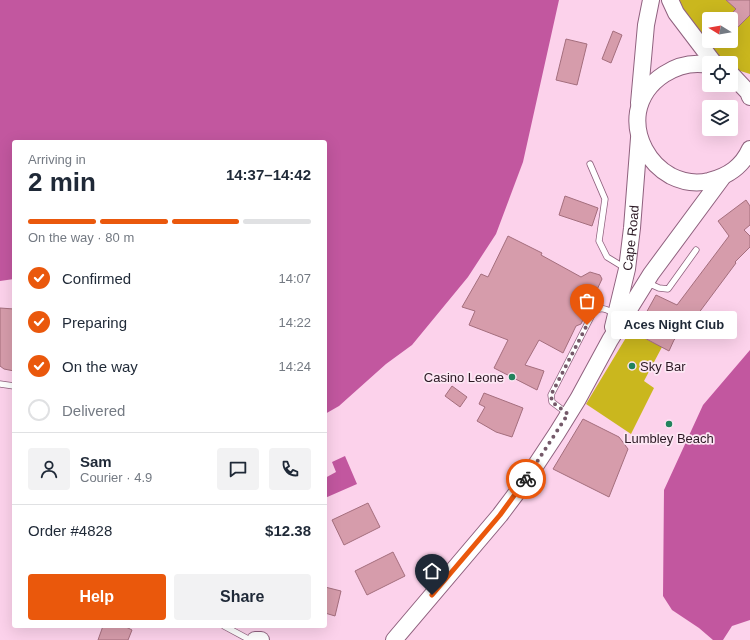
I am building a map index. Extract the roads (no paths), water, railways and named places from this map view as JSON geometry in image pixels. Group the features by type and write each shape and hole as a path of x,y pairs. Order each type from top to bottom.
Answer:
{"street":[{"path":"651,0 645,32 638,112 639,135 646,155 661,171 680,180 701,183 722,178 735,170 748,154"},
{"path":"670,0 676,13 709,56"},
{"path":"638,112 651,86 668,71 684,65 702,63"},
{"path":"738,76 750,79"},
{"path":"738,81 748,92 750,97"},
{"name":"Cape Road","path":"610,340 627,269 632,228 639,135"},
{"name":"Cape Road","path":"394,640 504,508 538,462 648,278 722,178"},
{"path":"627,269 648,278"},
{"path":"255,640 261,640"}],"lane":[{"path":"590,164 605,199 599,241 607,256 627,269"},
{"path":"648,278 659,288 668,289 696,250"},
{"path":"568,414 552,402 551,395 594,311 598,308 604,308 616,314"},
{"path":"0,384 12,386"},
{"path":"228,628 250,640"}],"place":[{"name":"Aces Night Club","path":"587,325"},
{"name":"Sky Bar","path":"632,366"},
{"name":"Casino Leone","path":"512,377"},
{"name":"Lumbley Beach","path":"669,424"}]}
